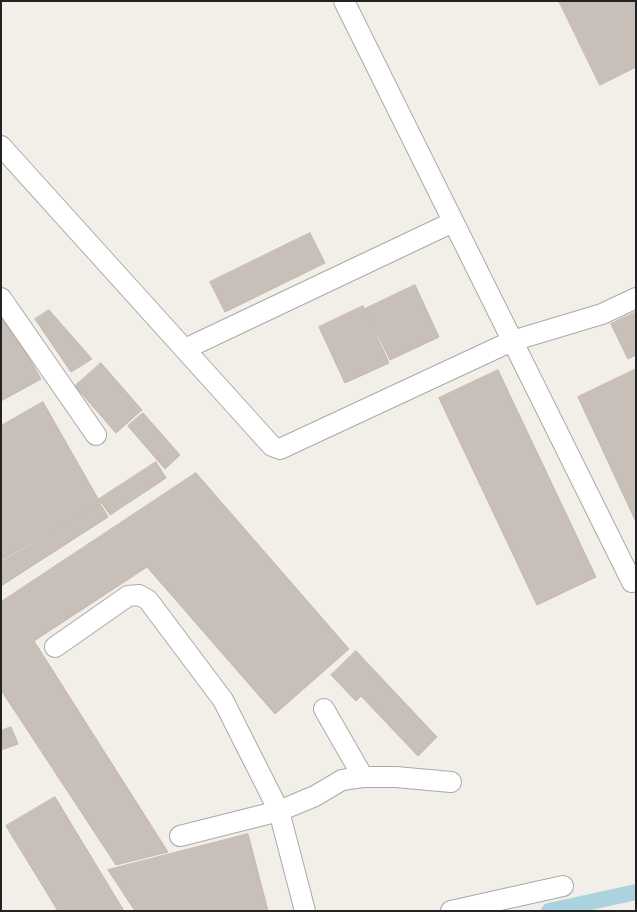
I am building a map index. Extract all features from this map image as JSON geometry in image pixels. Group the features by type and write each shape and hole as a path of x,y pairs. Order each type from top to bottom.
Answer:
{"street":[{"path":"344,1 632,582"},
{"path":"1,146 272,446 280,449 512,341 602,314 636,298"},
{"path":"185,349 453,222"},
{"path":"1,298 96,435"},
{"path":"55,647 128,596 138,595 148,600 223,700 279,812 305,911"},
{"path":"324,709 362,777"},
{"path":"180,836 279,812 315,796 342,780 362,777 396,777 451,782"},
{"path":"451,911 563,886"}],"building":[{"path":"559,1 636,1 636,67 600,85"},
{"path":"310,233 325,263 225,312 210,282"},
{"path":"415,285 439,337 390,360 365,309"},
{"path":"363,306 389,363 345,383 319,327"},
{"path":"1,309 41,379 1,401"},
{"path":"49,310 92,359 71,372 35,319"},
{"path":"636,312 636,355 628,359 611,324"},
{"path":"101,363 142,410 116,433 75,386"},
{"path":"636,369 636,522 578,397"},
{"path":"498,370 596,577 537,605 439,398"},
{"path":"43,402 101,504 1,560 1,426"},
{"path":"143,413 180,455 165,469 128,426"},
{"path":"156,462 166,478 110,515 99,499"},
{"path":"196,473 349,649 275,714 147,567 34,641 168,852 116,865 1,690 1,602"},
{"path":"101,505 108,517 1,586 1,562"},
{"path":"356,651 437,737 418,756 361,696 356,701 331,675"},
{"path":"11,727 18,744 1,750 1,731"},
{"path":"55,797 124,911 58,911 6,826"},
{"path":"248,834 268,911 135,911 108,870"}],"waterway":[{"path":"549,911 636,892"}]}
